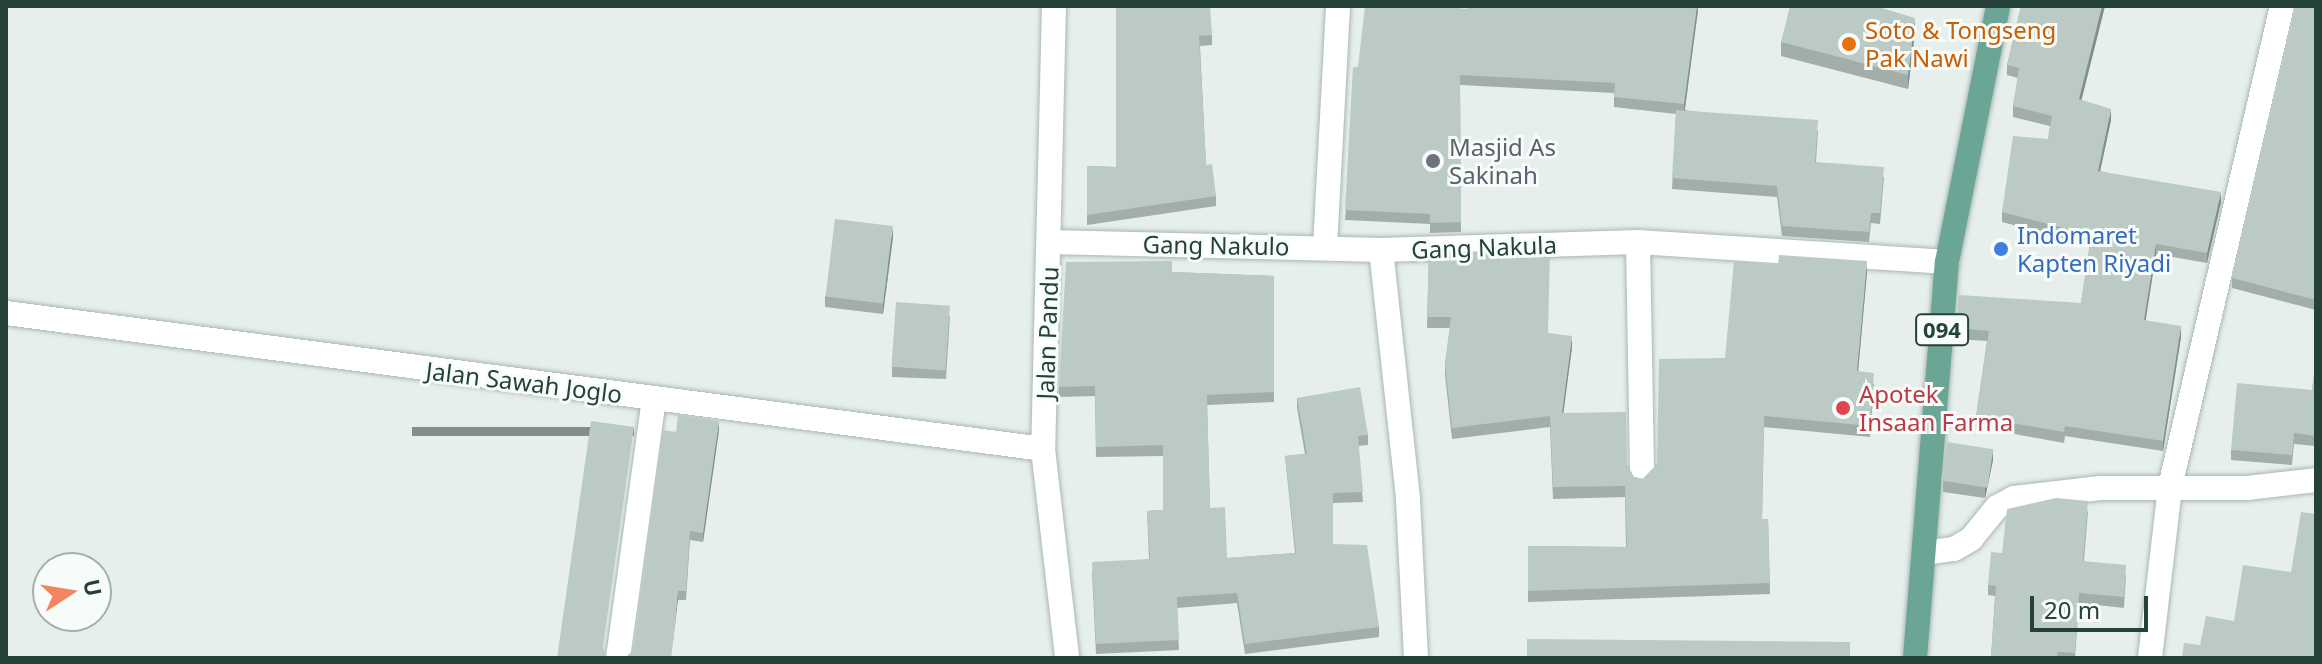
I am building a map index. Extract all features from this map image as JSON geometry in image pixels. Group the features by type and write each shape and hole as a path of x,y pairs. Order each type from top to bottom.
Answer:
{"main road":[{"name":"094","path":"1915,658 1947,262 1998,6"}],"street":[{"name":"Jalan Pandu","path":"1054,6 1051,242 1043,449 1067,658"},
{"path":"1325,247 1338,6"},
{"path":"2150,658 2170,487 2282,6"},
{"name":"Gang Nakulo","path":"1051,242 1381,250"},
{"path":"1638,242 1642,475"},
{"name":"Gang Nakula","path":"1416,658 1408,498 1381,250 1638,242 1947,262"},
{"name":"Jalan Sawah Joglo","path":"6,313 1043,449"},
{"path":"618,658 654,398"},
{"path":"1924,553 1954,549 1971,539 1997,507 2014,498 2100,488 2247,488 2316,480"}],"building":[{"path":"1116,6 1210,6 1212,35 1199,36 1206,165 1212,164 1216,196 1087,215 1087,166 1116,167"},
{"path":"1365,6 1467,9 1467,6 1697,6 1684,104 1614,97 1615,83 1460,75 1461,222 1430,223 1430,214 1345,210 1353,67 1358,67"},
{"name":"Soto & Tongseng Pak Nawi","path":"1790,6 1875,6 1915,18 1908,75 1781,42"},
{"path":"2021,6 2102,6 2079,99 2111,109 2098,171 2221,192 2207,253 2156,244 2144,320 2181,326 2163,441 2065,426 2064,432 1976,417 1989,331 1956,328 1959,295 2081,303 2091,235 2002,212 2013,136 2048,139 2052,116 2013,106 2019,68 2007,65"},
{"path":"2296,6 2316,6 2316,300 2232,278"},
{"path":"1676,110 1818,120 1815,162 1884,167 1880,213 1871,213 1869,232 1782,226 1777,186 1672,178"},
{"path":"835,219 893,226 883,303 825,296"},
{"path":"1550,250 1548,333 1572,336 1562,413 1626,412 1627,465 1634,477 1643,479 1657,464 1659,359 1725,358 1734,261 1778,265 1779,255 1867,261 1857,371 1874,373 1870,426 1764,416 1762,519 1768,519 1770,583 1528,591 1528,546 1627,547 1625,486 1553,487 1550,416 1452,428 1445,364 1451,317 1427,317 1429,252"},
{"path":"1172,261 1172,272 1274,276 1274,392 1207,395 1210,508 1225,507 1227,558 1296,553 1285,456 1307,454 1297,398 1360,387 1368,435 1358,436 1363,492 1333,493 1333,544 1367,545 1379,627 1245,644 1237,593 1177,597 1179,640 1096,644 1092,562 1150,559 1147,511 1163,510 1163,445 1096,447 1095,386 1059,387 1066,262"},
{"path":"896,302 950,306 945,371 891,367"},
{"path":"2316,361 2316,436 2294,433 2292,455 2231,450 2237,383 2312,390"},
{"path":"678,415 719,421 703,533 690,531 686,591 678,591 671,658 624,658 633,651 663,430 676,432"},
{"path":"591,421 634,427 603,647 607,658 557,658"},
{"path":"1947,442 1993,449 1987,488 1941,481"},
{"path":"2056,498 2088,501 2083,561 2126,565 2124,597 2079,593 2075,653 2058,652 2057,658 1991,658 1996,586 1988,585 1991,552 2002,553 2007,509"},
{"path":"2301,512 2316,514 2316,658 2182,658 2184,643 2200,645 2206,616 2234,621 2243,565 2291,572"},
{"path":"1527,639 1850,642 1850,658 1527,658"}],"place":[{"name":"Soto & Tongseng Pak Nawi","path":"1849,44"},
{"name":"Masjid As Sakinah","path":"1433,161"},
{"name":"Indomaret Kapten Riyadi","path":"2001,249"},
{"name":"Apotek Insaan Farma","path":"1843,408"}]}
